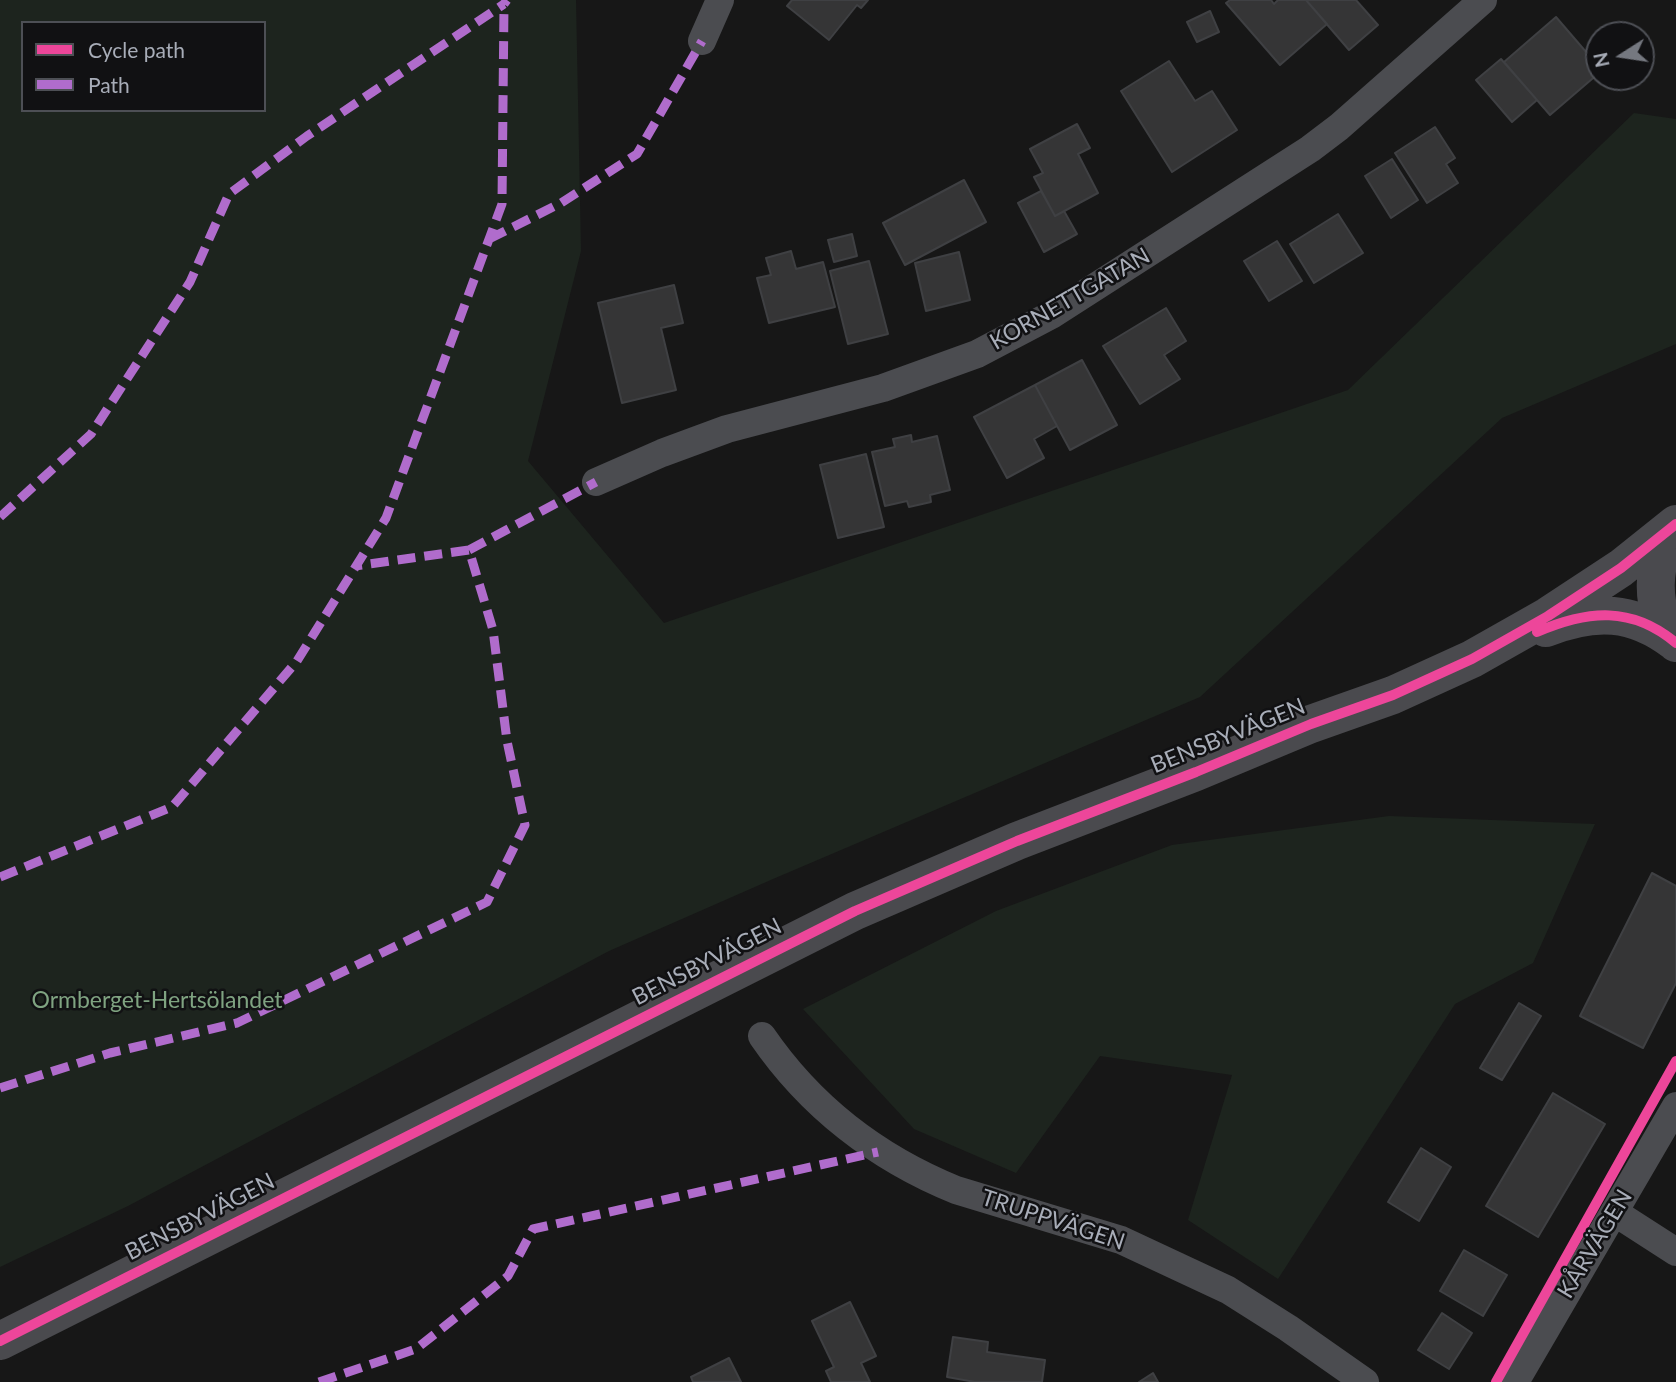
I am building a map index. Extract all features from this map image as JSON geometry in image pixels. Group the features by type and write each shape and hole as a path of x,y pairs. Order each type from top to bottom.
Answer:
{"main road":[{"path":"1675,643 1661,619 1655,587 1659,555 1676,525"},
{"name":"BENSBYVÄGEN","path":"1454,667 1548,616 1621,568 1676,525"},
{"name":"BENSBYVÄGEN","path":"0,1341 855,911 1017,841 1311,724 1392,695 1549,627 1591,615 1616,615 1637,620 1660,631 1675,643"}],"street":[{"path":"702,41 720,0"},
{"name":"KORNETTGATAN","path":"596,482 662,453 727,429 927,374 977,354 1054,314 1310,149 1339,127 1483,0"},
{"name":"TRUPPVÄGEN","path":"762,1036 774,1054 834,1117 878,1152 934,1181 956,1189 1121,1240 1228,1290 1278,1321 1365,1382"},
{"name":"KÅRVÄGEN","path":"1515,1382 1676,1106"},
{"path":"1614,1212 1676,1252"}],"green space":[{"name":"Ormberget-Hertsölandet","path":"0,0 576,0 581,251 528,461 664,623 1348,390 1634,113 1676,119 1676,344 1502,418 1200,697 609,951 128,1206 0,1267"},
{"path":"1389,816 1595,824 1533,963 1455,1004 1278,1279 1188,1220 1232,1075 1100,1056 1016,1173 914,1129 803,1009 996,911 1172,845"}],"building":[{"path":"792,0 868,0 861,8 857,5 829,40 787,6"},
{"path":"1230,0 1271,0 1274,4 1278,0 1306,0 1327,24 1280,65 1226,3"},
{"path":"1306,0 1356,0 1378,25 1349,50"},
{"path":"1210,11 1219,32 1197,42 1187,22"},
{"path":"1556,17 1585,51 1585,85 1550,115 1504,62"},
{"path":"1501,59 1537,100 1512,122 1476,80"},
{"path":"1169,61 1195,101 1212,91 1237,130 1172,172 1121,91"},
{"path":"1077,124 1090,148 1078,154 1098,193 1055,216 1034,177 1043,173 1030,149"},
{"path":"1435,127 1455,158 1446,164 1458,183 1427,203 1395,153"},
{"path":"1392,159 1418,200 1391,218 1365,176"},
{"path":"964,180 986,222 905,265 883,223"},
{"path":"1041,191 1055,216 1064,211 1077,234 1044,252 1018,203"},
{"path":"1338,214 1363,253 1314,283 1290,244"},
{"path":"852,234 857,256 834,262 828,240"},
{"path":"1277,241 1302,281 1269,301 1244,261"},
{"path":"791,251 796,269 823,262 835,307 769,323 757,278 771,275 766,258"},
{"path":"959,252 970,300 926,311 915,263"},
{"path":"869,261 888,334 848,344 830,271"},
{"path":"674,285 683,323 661,328 676,390 622,403 598,303"},
{"path":"1166,308 1186,341 1164,355 1180,379 1140,404 1103,346"},
{"path":"1082,360 1117,425 1070,450 1035,385"},
{"path":"1035,385 1057,426 1034,439 1044,458 1007,478 974,417"},
{"path":"911,435 912,442 937,436 950,490 930,495 931,502 909,507 907,501 885,506 872,452 895,447 893,439"},
{"path":"866,454 884,527 838,538 820,465"},
{"path":"1652,873 1676,886 1676,983 1643,1048 1580,1016"},
{"path":"1519,1003 1541,1016 1502,1080 1480,1068"},
{"path":"1553,1093 1605,1124 1538,1237 1486,1206"},
{"path":"1421,1148 1451,1167 1419,1221 1388,1202"},
{"path":"1464,1250 1507,1275 1483,1316 1440,1291"},
{"path":"850,1302 876,1356 861,1363 870,1382 831,1382 826,1371 834,1367 812,1321"},
{"path":"1442,1313 1472,1333 1449,1369 1418,1350"},
{"path":"953,1337 988,1342 987,1352 1045,1360 1042,1382 975,1382 947,1377"},
{"path":"729,1358 741,1382 693,1382 691,1377"},
{"path":"1153,1373 1158,1382 1139,1382"}],"marked path":[{"path":"0,877 172,807 297,661 386,518 502,204 504,4 507,0"},
{"path":"0,517 91,434 190,282 229,194 307,136 504,4"},
{"path":"489,239 561,203 637,154 702,41"},
{"path":"469,550 596,482"},
{"path":"0,1088 110,1053 237,1023 487,902 525,825 507,741 493,630 469,550 355,566"},
{"path":"319,1382 416,1349 508,1276 533,1229 878,1152"}],"cycle path":[{"path":"0,1341 855,911 1017,841 1311,724 1393,695 1472,659 1548,616 1621,568 1676,524"},
{"path":"1537,632 1574,619 1609,615 1643,623 1676,643"},
{"path":"1496,1382 1676,1061"}]}
